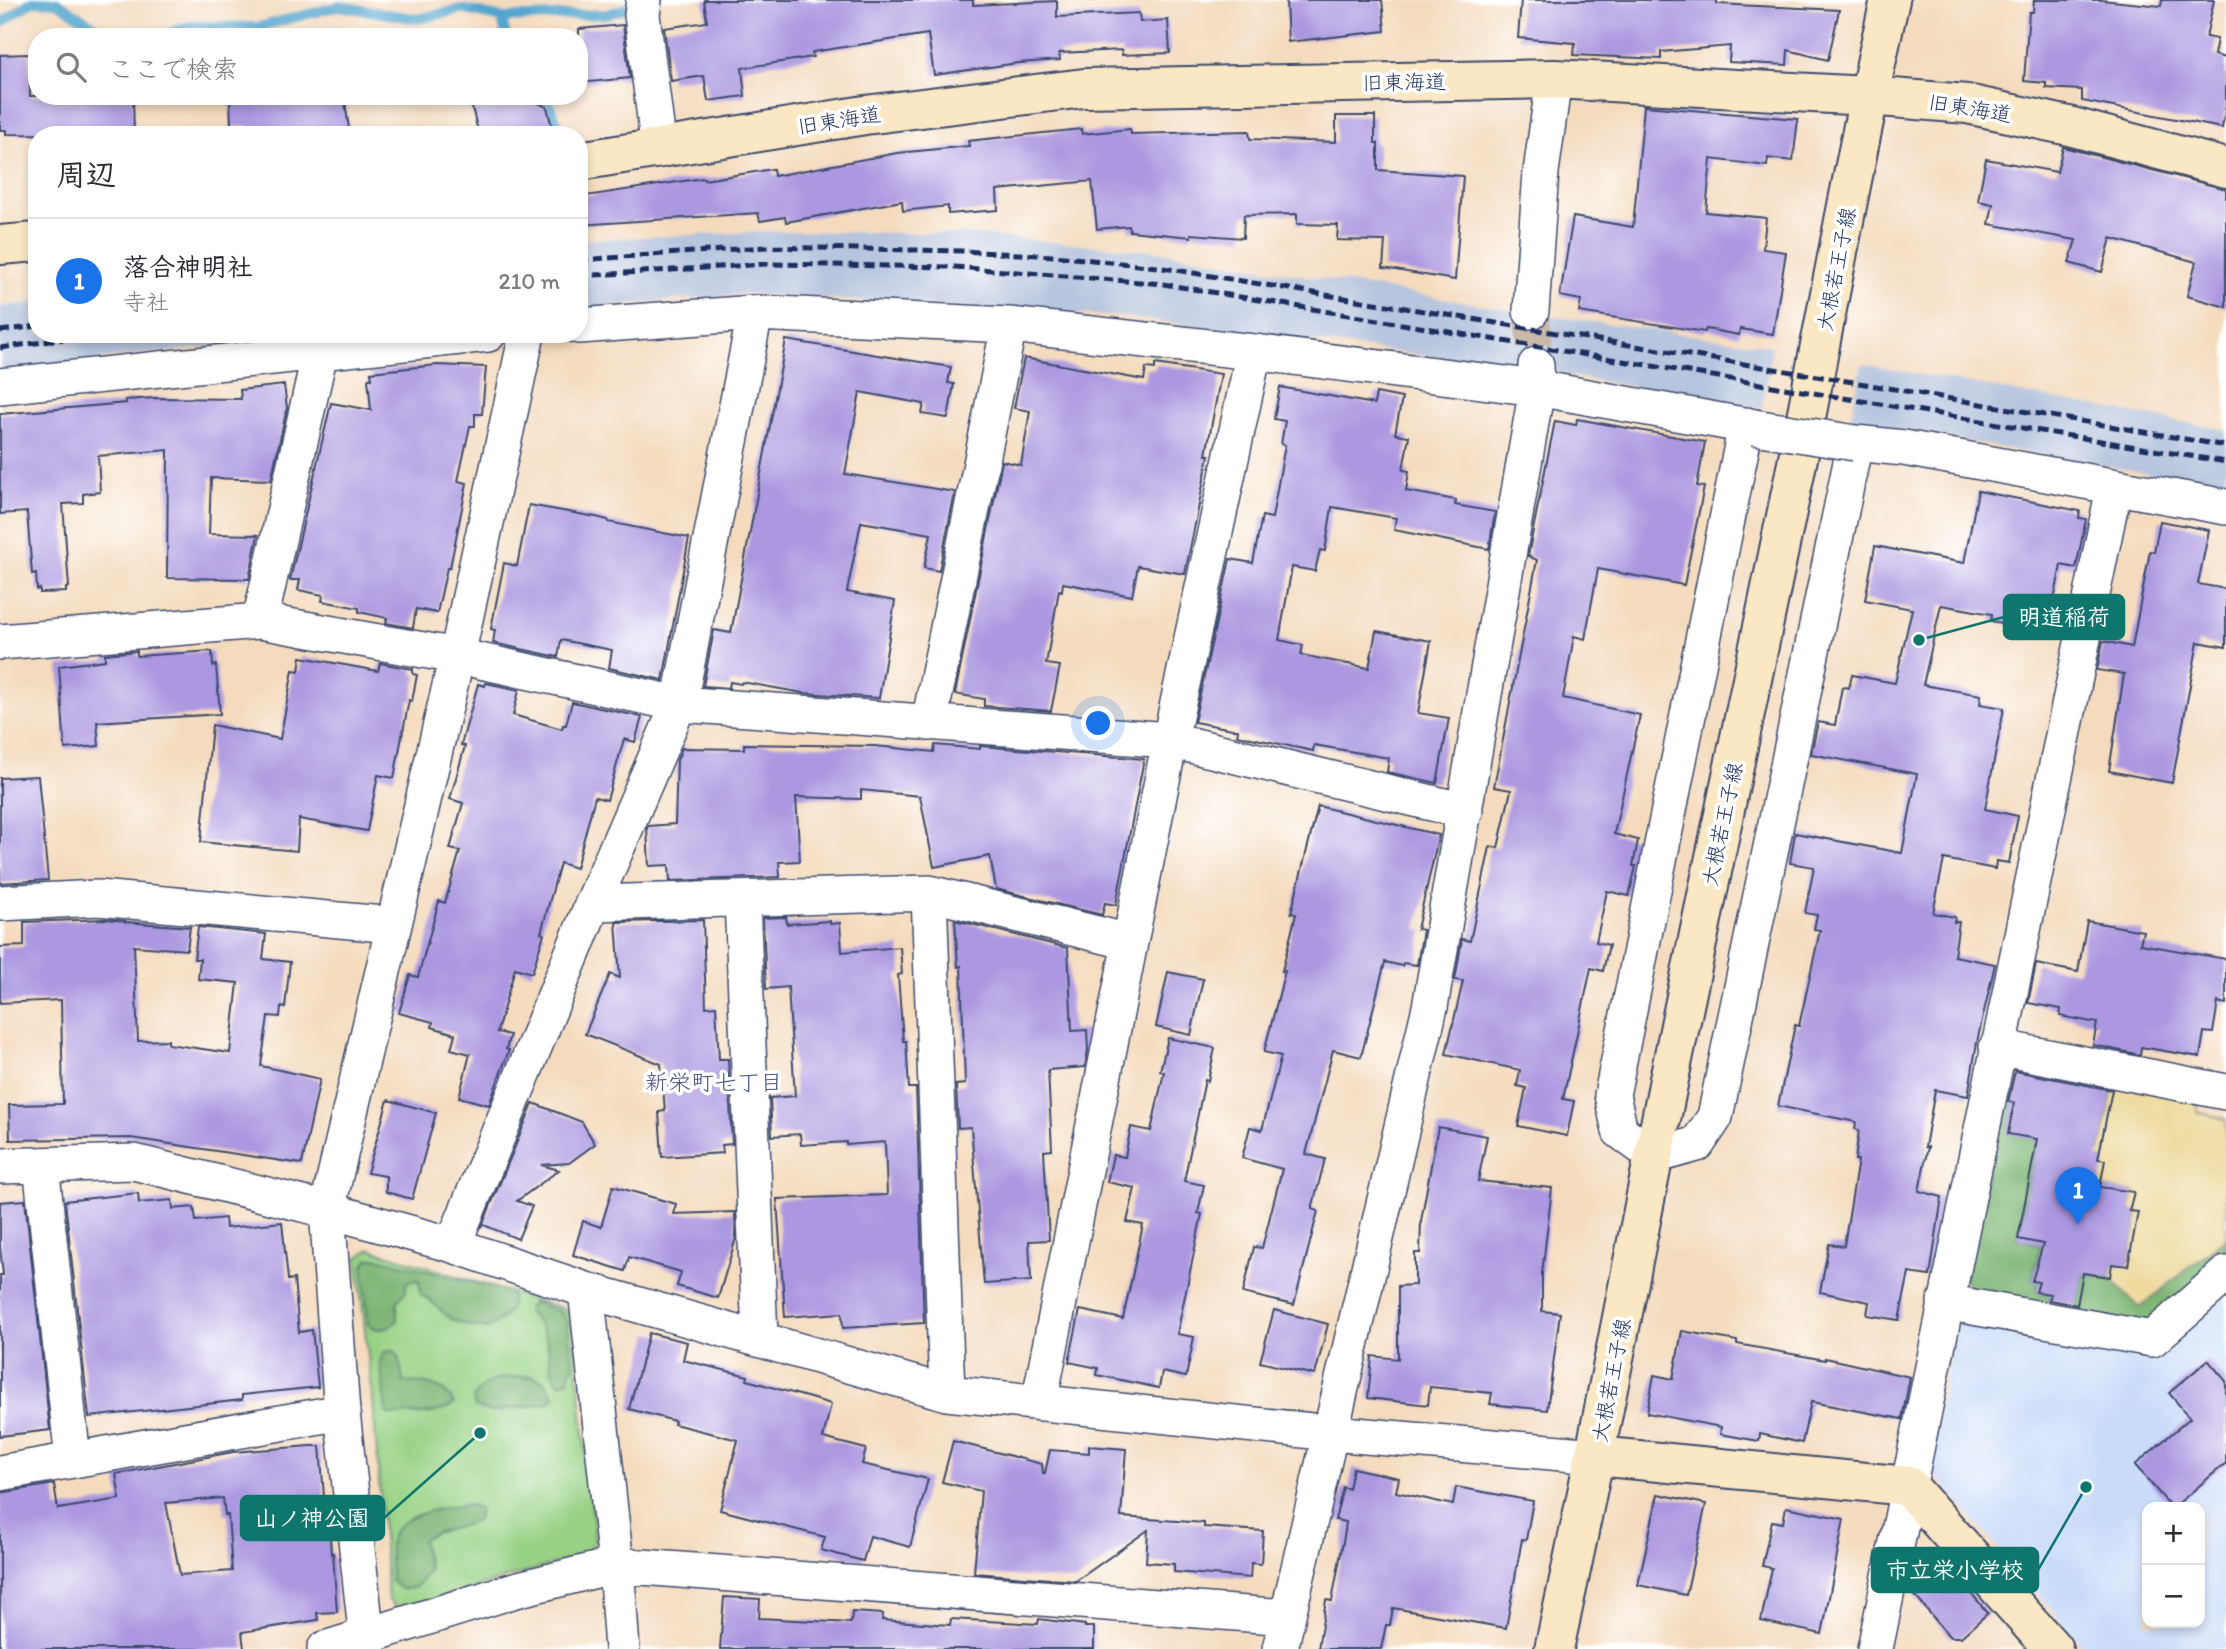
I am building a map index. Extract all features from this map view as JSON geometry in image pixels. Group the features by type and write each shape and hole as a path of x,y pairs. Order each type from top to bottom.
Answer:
{"street":[{"name":"大根若王子線","path":"1554,1649 1596,1456 1654,1156 1801,446 1889,0"},
{"path":"643,8 659,150"},
{"name":"旧東海道","path":"588,160 865,115 1084,88 1553,79 1967,104 2069,126 2226,168"},
{"path":"1531,311 1541,173 1553,79"},
{"path":"0,245 28,243"},
{"path":"453,1245 593,903 679,704 755,313"},
{"path":"588,325 755,313 1009,326 1254,352 1537,376 1750,426 1904,449 2226,507"},
{"path":"929,723 1009,326"},
{"path":"0,386 404,343"},
{"path":"367,1643 342,1412 327,1210 457,656 525,343"},
{"path":"260,621 320,352"},
{"path":"1039,1403 1170,740 1254,352"},
{"path":"325,1649 367,1643 515,1590 616,1565 1283,1633 1430,1007 1537,376"},
{"path":"1750,426 1612,1095 1620,1131 1654,1156 1697,1144 1716,1117 1855,443"},
{"path":"1875,1649 2114,488"},
{"path":"0,642 260,621 457,656 679,704 1170,740 1465,811"},
{"path":"593,903 929,893 1130,942"},
{"path":"929,893 947,1393"},
{"path":"0,904 98,898 394,925"},
{"path":"742,899 760,1338"},
{"path":"1997,1047 2226,1091"},
{"path":"0,1166 134,1162 327,1210 453,1245 586,1290 947,1393 1332,1433 1908,1486 2053,1649"},
{"path":"41,1166 73,1460"},
{"path":"1945,1302 2152,1339 2226,1274"},
{"path":"586,1290 616,1565 622,1649"},
{"path":"0,1472 342,1412"}],"shaded area":[{"path":"780,231 966,234 1156,251 1543,315 1772,346 1762,409 1558,374 1551,360 1521,355 1520,363 1512,367 1125,317 747,294 588,307 588,240"},
{"path":"28,303 28,343 243,343 0,371 0,307"},
{"path":"1862,364 2226,430 2226,487 1850,421"},
{"path":"2226,1296 2226,1649 2086,1649 1928,1467 1955,1328 1967,1321 2150,1361"}],"green space":[{"path":"2021,1064 2009,1133 2037,1139 2018,1239 2041,1244 2032,1280 2039,1282 2036,1292 2051,1294 2047,1306 1972,1290 1964,1279 2009,1072"},
{"path":"2226,1238 2226,1256 2143,1326 2075,1311 2083,1273 2110,1277 2139,1308"},
{"path":"370,1249 564,1309 572,1317 595,1541 585,1555 398,1610 388,1599 373,1401 357,1258"},
{"path":"377,1258 510,1292 511,1305 502,1318 487,1329 465,1325 449,1317 421,1295 419,1280 409,1281 406,1291 397,1302 397,1321 387,1328 375,1328 368,1324 363,1267 368,1259"},
{"path":"533,1302 561,1312 567,1321 573,1366 568,1380 560,1384 552,1369 543,1331 527,1311"},
{"path":"393,1350 399,1356 403,1382 439,1388 454,1404 440,1411 424,1414 391,1415 386,1412 380,1361 384,1352"},
{"path":"531,1376 543,1380 555,1397 547,1403 491,1412 475,1407 473,1399 484,1385 491,1381"},
{"path":"472,1505 479,1510 477,1520 435,1533 422,1540 429,1570 417,1586 402,1590 391,1581 390,1542 401,1524 424,1513"}],"sand":[{"path":"2114,1084 2199,1101 2197,1112 2226,1119 2226,1238 2139,1308 2110,1277 2112,1264 2128,1265 2138,1212 2129,1211 2134,1192 2030,1179 2105,1160 2035,1148 2037,1139 2100,1152"}],"building":[{"path":"704,0 973,0 973,5 1057,1 1057,17 1139,13 1140,22 1168,20 1170,53 1122,55 1122,50 1059,53 1060,60 934,75 928,34 812,52 813,57 742,68 745,96 708,101 704,76 671,81 664,28 707,22"},
{"path":"1286,0 1382,0 1385,31 1288,42"},
{"path":"1521,0 1717,0 1717,4 1839,10 1828,60 1788,50 1787,65 1729,62 1730,46 1661,52 1661,59 1574,55 1575,43 1518,38"},
{"path":"2034,0 2101,0 2161,6 2162,0 2214,0 2206,37 2217,39 2214,55 2226,58 2226,106 2222,128 2082,101 2082,90 2046,88 2046,83 2024,81 2029,12 2033,12"},
{"path":"623,25 630,78 588,82 588,28"},
{"path":"28,54 28,105 133,105 134,126 28,126 28,134 6,134 6,130 0,130 0,55"},
{"path":"230,105 345,105 349,126 249,126 231,126"},
{"path":"471,105 543,105 547,107 552,126 477,126"},
{"path":"1644,106 1798,119 1793,161 1768,158 1767,166 1711,159 1706,212 1766,218 1763,249 1786,252 1773,334 1740,329 1739,335 1706,329 1705,332 1579,312 1581,300 1560,296 1573,217 1633,227"},
{"path":"1336,116 1375,116 1378,170 1463,176 1455,280 1383,268 1385,241 1337,240 1338,225 1297,224 1297,214 1244,215 1243,238 1191,234 1191,237 1130,231 1129,226 1097,229 1092,181 997,190 998,210 948,214 948,206 903,211 902,201 786,222 785,217 760,221 758,213 588,224 588,196 773,169 774,176 897,153 969,146 968,141 1081,129 1082,134 1130,129 1131,134 1249,131 1250,139 1336,142"},
{"path":"2063,147 2226,189 2226,307 2187,296 2196,262 2111,238 2102,272 2069,263 2076,240 1989,224 1993,204 1978,201 1986,159 2057,172"},
{"path":"786,340 951,367 948,383 954,384 948,418 922,414 924,404 860,392 845,474 955,492 939,571 924,568 931,534 861,522 847,592 895,601 879,698 803,693 742,682 730,682 729,688 703,686 714,630 731,633"},
{"path":"1024,358 1144,380 1146,368 1155,369 1155,364 1221,374 1206,455 1209,455 1185,574 1138,566 1132,596 1063,583 1062,591 1059,590 1046,664 1060,666 1051,711 984,706 984,699 955,694 1002,461 1021,465 1030,411 1014,408"},
{"path":"437,365 486,367 482,414 475,414 475,426 470,426 458,481 467,483 450,568 447,568 437,613 416,609 413,628 386,623 387,618 359,612 359,608 322,601 323,595 298,590 300,580 290,580 331,403 371,410 368,379 372,379 371,372"},
{"path":"284,385 287,408 271,480 211,478 209,534 258,535 249,579 167,578 168,450 98,456 100,492 83,494 83,503 63,504 69,587 66,592 40,593 40,589 37,590 36,573 32,574 27,512 0,514 0,414 154,398 241,399 240,390"},
{"path":"1280,387 1374,404 1376,393 1402,398 1395,434 1409,436 1403,470 1409,471 1406,491 1456,500 1455,505 1495,512 1489,549 1394,530 1396,518 1332,507 1325,551 1320,550 1315,571 1292,567 1279,640 1303,645 1301,655 1369,668 1376,631 1431,641 1418,713 1449,718 1437,783 1387,772 1389,758 1314,745 1313,751 1237,735 1238,730 1194,722 1230,559 1253,563 1262,516 1272,518 1285,445 1281,444 1285,421 1274,419"},
{"path":"1577,419 1705,442 1697,486 1704,487 1684,585 1598,569 1585,639 1574,636 1563,698 1640,715 1614,834 1638,840 1633,866 1636,866 1629,896 1607,891 1596,942 1609,945 1603,971 1591,968 1563,1099 1574,1101 1567,1136 1518,1126 1526,1088 1517,1086 1520,1070 1446,1054 1463,981 1455,980 1462,939 1470,941 1490,847 1498,848 1511,790 1494,787 1537,560 1528,556 1555,421 1576,425"},
{"path":"1978,491 2080,511 2079,518 2086,519 2076,568 2061,565 2046,631 1991,621 1992,614 1941,605 1923,685 1981,695 1980,704 2004,708 1985,809 2018,816 2009,863 1996,861 1995,869 1944,859 1933,913 1955,917 1954,922 1959,922 1954,956 1995,964 1968,1096 1935,1090 1919,1191 1942,1197 1930,1276 1909,1273 1899,1320 1867,1315 1869,1302 1820,1292 1829,1244 1844,1246 1858,1160 1855,1160 1859,1130 1855,1129 1856,1122 1778,1106 1795,1025 1799,1026 1820,930 1814,929 1817,915 1805,913 1814,867 1790,863 1795,833 1902,853 1917,774 1811,754 1818,722 1835,725 1842,687 1849,688 1852,675 1895,683 1912,609 1865,600 1875,546 1964,563"},
{"path":"529,505 689,538 663,680 609,668 612,650 561,640 558,657 493,643 495,630 491,629 504,563 517,566"},
{"path":"2160,521 2209,530 2198,584 2226,589 2226,647 2198,642 2172,783 2109,771 2124,674 2097,670 2103,641 2132,647 2150,551 2154,552"},
{"path":"137,651 137,656 212,651 213,666 216,665 220,714 97,722 99,746 65,749 59,666 105,660 105,654"},
{"path":"301,657 378,671 380,663 413,669 413,674 417,675 412,701 409,700 394,778 378,775 367,831 299,819 297,851 201,842 212,725 280,739 293,670 299,671"},
{"path":"486,683 519,690 513,715 562,729 563,725 566,725 572,702 642,717 635,742 624,739 607,800 595,797 576,868 560,863 532,973 515,968 497,1032 510,1035 506,1049 509,1050 489,1105 459,1097 470,1054 451,1049 455,1034 432,1027 433,1022 399,1013 410,975 418,977 439,901 445,903 460,851 450,849 463,803 450,799 478,684 485,686"},
{"path":"744,744 875,746 934,752 935,745 980,749 980,746 1144,759 1116,905 1105,903 1102,915 996,889 990,856 934,867 920,796 861,790 861,799 796,797 800,861 779,862 780,877 670,881 669,865 649,866 647,828 675,824 677,760 682,748 744,749"},
{"path":"38,776 48,880 0,883 0,778"},
{"path":"1318,806 1439,835 1417,929 1423,930 1417,965 1403,963 1402,966 1385,962 1361,1057 1333,1050 1306,1154 1325,1159 1312,1209 1318,1211 1294,1305 1243,1293 1254,1247 1262,1248 1282,1169 1242,1158 1250,1127 1262,1130 1281,1056 1264,1052 1285,971 1282,971 1296,914 1291,913"},
{"path":"786,917 787,924 830,921 830,924 840,923 842,952 900,947 902,974 898,975 903,1041 906,1041 909,1088 916,1088 924,1323 843,1328 842,1313 785,1317 777,1199 887,1195 885,1142 801,1145 800,1134 772,1136 770,1098 795,1096 788,987 766,989 763,918"},
{"path":"106,919 190,927 187,950 134,946 138,1041 168,1040 168,1044 230,1053 238,983 198,979 200,959 194,959 198,927 266,934 263,959 290,962 285,1008 281,1007 280,1017 268,1016 261,1066 320,1079 302,1164 131,1138 10,1140 9,1105 63,1104 61,1000 0,1003 0,947 24,946 24,922"},
{"path":"703,920 706,1007 716,1006 719,1059 728,1059 732,1144 722,1145 723,1153 662,1157 659,1112 665,1111 661,1064 585,1034 610,974 620,978 616,922"},
{"path":"955,920 1068,948 1072,1031 1087,1030 1085,1067 1048,1070 1052,1150 1044,1151 1049,1240 1029,1241 1031,1281 984,1284 971,1127 958,1128 956,1085 965,1084 961,966 958,967"},
{"path":"2087,921 2143,931 2140,944 2226,959 2226,1004 2218,1002 2213,1033 2204,1032 2200,1057 2141,1047 2140,1055 2093,1045 2097,1023 2060,1016 2061,1009 2028,1003 2036,964 2078,972"},
{"path":"1168,972 1203,979 1191,1035 1156,1027"},
{"path":"1168,1038 1215,1048 1208,1081 1205,1080 1184,1181 1204,1185 1198,1213 1202,1214 1177,1334 1194,1337 1186,1377 1162,1372 1159,1388 1097,1375 1098,1368 1069,1362 1080,1310 1123,1319 1143,1225 1127,1222 1135,1188 1107,1182 1113,1155 1125,1157 1131,1127 1151,1131 1164,1072 1160,1071"},
{"path":"2015,1071 2112,1090 2098,1159 2105,1160 2100,1187 2134,1192 2129,1211 2138,1212 2128,1266 2112,1264 2110,1277 2083,1273 2077,1305 2049,1300 2051,1294 2036,1292 2039,1282 2032,1281 2043,1244 2018,1239 2037,1139 2008,1134 2014,1103 2008,1102"},
{"path":"388,1100 436,1113 412,1199 386,1192 386,1176 367,1173"},
{"path":"533,1103 582,1122 595,1144 569,1163 541,1165 559,1170 517,1201 532,1206 518,1239 482,1226"},
{"path":"1438,1127 1487,1136 1478,1181 1552,1188 1542,1274 1542,1311 1560,1313 1547,1410 1490,1404 1492,1393 1430,1387 1428,1405 1368,1398 1372,1356 1398,1359 1398,1286 1415,1285 1415,1253 1420,1253 1421,1221"},
{"path":"613,1186 676,1204 673,1214 735,1212 736,1238 718,1298 677,1286 681,1272 629,1257 625,1271 573,1255 583,1221 601,1227"},
{"path":"138,1193 139,1203 172,1200 173,1209 194,1207 196,1221 225,1218 226,1228 282,1222 288,1280 294,1279 299,1332 312,1330 318,1387 242,1395 242,1400 89,1417 65,1201"},
{"path":"25,1200 50,1430 0,1436 0,1275 3,1275 0,1202"},
{"path":"1274,1310 1328,1324 1315,1375 1260,1362"},
{"path":"1682,1331 1910,1377 1902,1419 1811,1402 1802,1443 1760,1434 1759,1441 1720,1434 1721,1427 1647,1413 1654,1375 1673,1379"},
{"path":"649,1333 687,1342 683,1360 748,1376 747,1380 831,1404 823,1438 866,1449 862,1464 928,1479 910,1547 870,1536 863,1561 821,1550 825,1537 720,1510 738,1440 674,1424 675,1421 629,1409"},
{"path":"2208,1360 2226,1381 2226,1463 2180,1502 2167,1502 2135,1465 2190,1418 2169,1393"},
{"path":"953,1441 1042,1464 1043,1473 1050,1450 1089,1453 1089,1446 1126,1449 1121,1517 1204,1523 1204,1527 1263,1531 1261,1564 1251,1563 1250,1578 1174,1572 1174,1564 1146,1562 1148,1530 1076,1581 974,1573 981,1491 942,1482"},
{"path":"320,1446 337,1612 317,1613 318,1620 242,1632 244,1649 0,1649 0,1493 54,1484 58,1509 120,1499 116,1474 233,1452","holes":["223,1498 225,1515 228,1515 232,1571 180,1575 166,1503"]},
{"path":"1353,1468 1399,1478 1396,1492 1453,1505 1456,1487 1533,1501 1526,1540 1522,1539 1506,1628 1393,1608 1381,1649 1318,1649 1326,1600 1332,1601 1345,1531 1346,1522 1335,1520 1343,1487 1349,1489"},
{"path":"1658,1494 1706,1504 1686,1595 1638,1585"},
{"path":"1786,1507 1844,1519 1822,1634 1761,1621 1772,1568 1762,1566 1772,1521 1783,1523"},
{"path":"1944,1561 1988,1613 1961,1637 1950,1637 1910,1590"},
{"path":"724,1597 760,1599 759,1618 851,1623 852,1612 883,1614 882,1620 950,1625 951,1619 1038,1624 1039,1619 1085,1625 1094,1627 1094,1649 720,1649"}],"waterway":[{"path":"0,24 32,1 57,2 97,28"},
{"path":"184,28 258,27 339,6 418,19 462,9 502,18 607,14 638,5"},
{"path":"502,18 504,28"},
{"path":"550,105 558,126"}],"tunnel":[{"path":"1531,311 1536,365"}],"railway":[{"path":"588,259 766,247 962,251 1055,256 1157,267 2226,446"},
{"path":"588,275 766,264 955,267 1163,284 2226,462"},
{"path":"0,331 28,327"},
{"path":"0,348 36,343"}],"place":[{"name":"明道稲荷","path":"1919,640"},
{"name":"落合神明社","path":"2078,1225"},
{"name":"山ノ神公園","path":"480,1433"},
{"name":"市立栄小学校","path":"2086,1487"}],"district":[{"name":"新栄町七丁目","path":"714,1082"}]}
